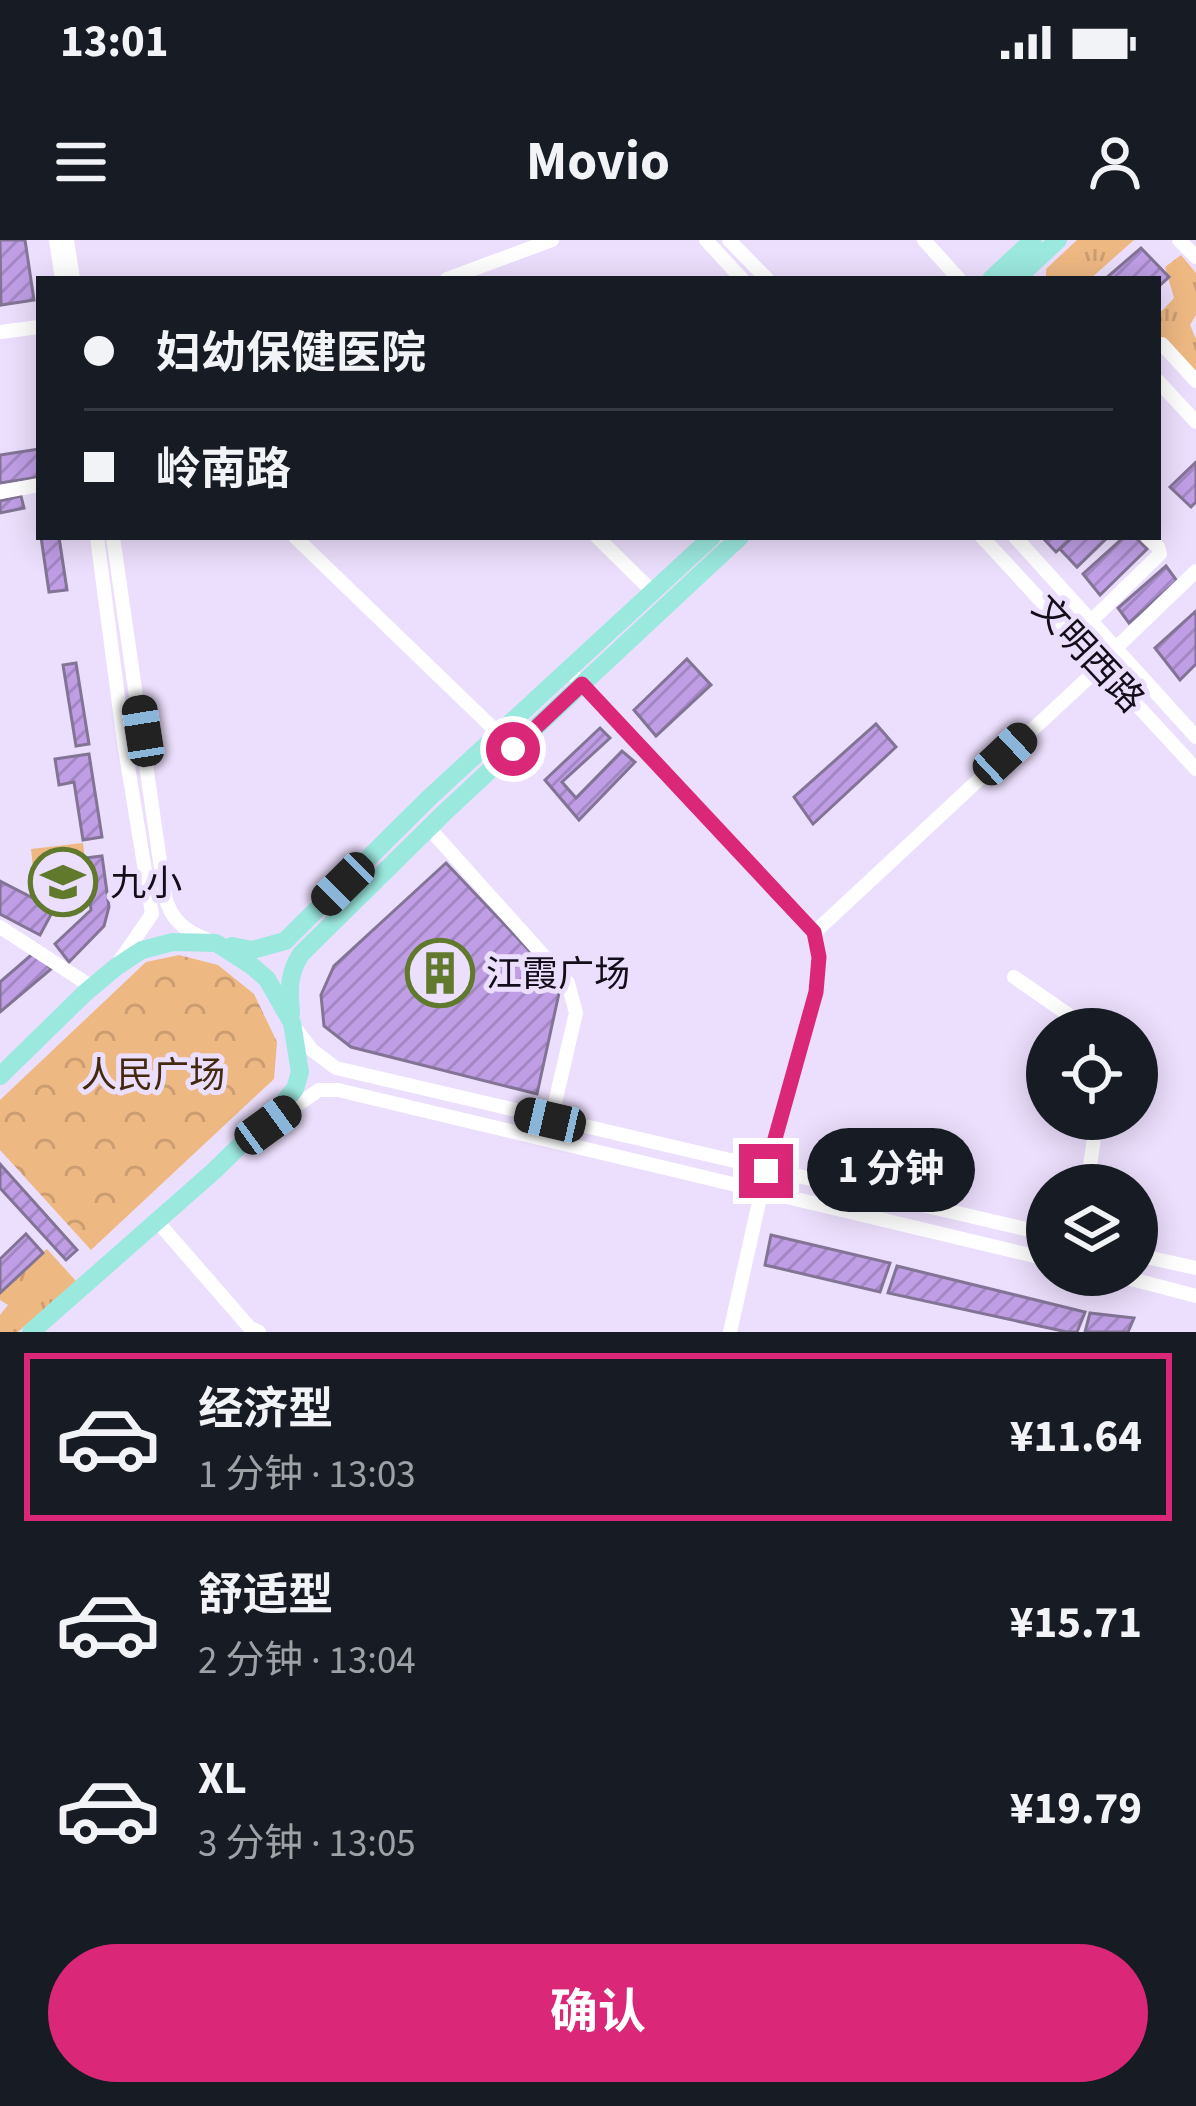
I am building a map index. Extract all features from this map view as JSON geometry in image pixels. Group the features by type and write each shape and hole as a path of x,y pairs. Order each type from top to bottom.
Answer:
{"main road":[{"path":"994,276 1033,240"},
{"path":"1019,276 1058,240"},
{"path":"31,1332 215,1170 295,1089 300,1072 288,981 301,954 709,540"},
{"path":"0,1076 104,977 142,950 173,942 252,950 285,941 499,734 575,677 736,540"},
{"path":"216,944 267,979 292,1024"}],"street":[{"path":"56,240 62,276"},
{"path":"67,240 73,276"},
{"path":"454,276 552,240"},
{"path":"706,240 739,276"},
{"path":"729,240 764,276"},
{"path":"924,240 956,276"},
{"path":"1179,240 1196,257"},
{"path":"0,322 1,332 36,327"},
{"path":"1161,345 1196,381"},
{"path":"1161,384 1196,422"},
{"path":"0,492 36,486"},
{"path":"0,928 104,977 152,914 97,540"},
{"path":"112,540 168,910 184,930 216,944"},
{"path":"298,540 499,734"},
{"path":"600,540 653,592"},
{"name":"文明西路","path":"985,540 1196,769"},
{"name":"文明西路","path":"1018,540 1196,736"},
{"path":"1091,621 1160,554 1150,540"},
{"path":"1116,648 1196,571"},
{"path":"814,932 1101,666"},
{"path":"575,677 814,932 819,957 816,992 761,1190 730,1332"},
{"path":"429,828 568,983 576,1013 550,1120"},
{"path":"1014,977 1059,1008"},
{"path":"292,1024 336,1068 1026,1229"},
{"path":"215,1170 319,1090 338,1090 1026,1254"},
{"path":"157,1221 250,1328 259,1332"},
{"path":"1158,1260 1196,1268"},
{"path":"1158,1286 1196,1296"}],"green space":[{"path":"1077,240 1134,240 1093,276 1046,276 1046,269"},
{"path":"1181,255 1196,273 1196,315 1190,325 1196,339 1196,376 1161,337 1161,312 1174,298 1165,267"},
{"path":"83,843 86,870 34,878 31,849"},
{"name":"人民广场","path":"179,955 218,965 254,994 277,1042 274,1079 91,1250 0,1150 0,1100 146,962"},
{"path":"47,1249 76,1281 18,1332 0,1332 0,1315 8,1305 0,1300 0,1293"}],"building":[{"path":"0,240 25,240 34,300 1,305"},
{"path":"1141,248 1169,277 1161,284 1161,276 1108,276"},
{"path":"36,449 36,477 0,483 0,455"},
{"path":"1196,462 1196,502 1191,507 1170,487"},
{"path":"21,496 24,508 0,513 0,501"},
{"path":"41,540 59,540 67,590 49,592"},
{"path":"1045,540 1070,540 1056,552"},
{"path":"1070,540 1105,540 1077,567 1060,549"},
{"path":"1121,540 1138,540 1147,549 1100,595 1083,574"},
{"path":"1166,566 1177,581 1129,623 1118,608"},
{"path":"1196,611 1196,664 1180,680 1155,648"},
{"path":"687,659 711,685 656,736 634,710"},
{"path":"76,663 89,744 76,746 63,665"},
{"path":"876,724 896,747 813,824 794,797"},
{"path":"600,728 610,738 562,782 576,798 622,751 635,762 579,820 545,780"},
{"path":"89,754 102,837 83,840 74,782 59,785 55,759"},
{"path":"102,856 109,907 104,926 69,962 55,944 91,910 85,858"},
{"name":"江霞广场","path":"446,863 561,984 537,1094 351,1047 324,1026 321,995 334,966"},
{"path":"0,881 54,909 40,935 0,914"},
{"path":"36,951 51,969 0,1012 0,982"},
{"path":"0,1164 77,1250 66,1260 0,1188"},
{"path":"26,1234 43,1253 0,1293 0,1259"},
{"path":"771,1235 890,1263 880,1292 765,1265"},
{"path":"897,1266 1085,1312 1077,1332 1067,1332 888,1293"},
{"path":"1090,1313 1134,1318 1128,1332 1085,1332"}],"place":[{"name":"九小","path":"63,882"},
{"name":"江霞广场","path":"440,973"}],"route":[{"path":"513,749 582,684 814,932 819,957 816,992 766,1171"}]}
